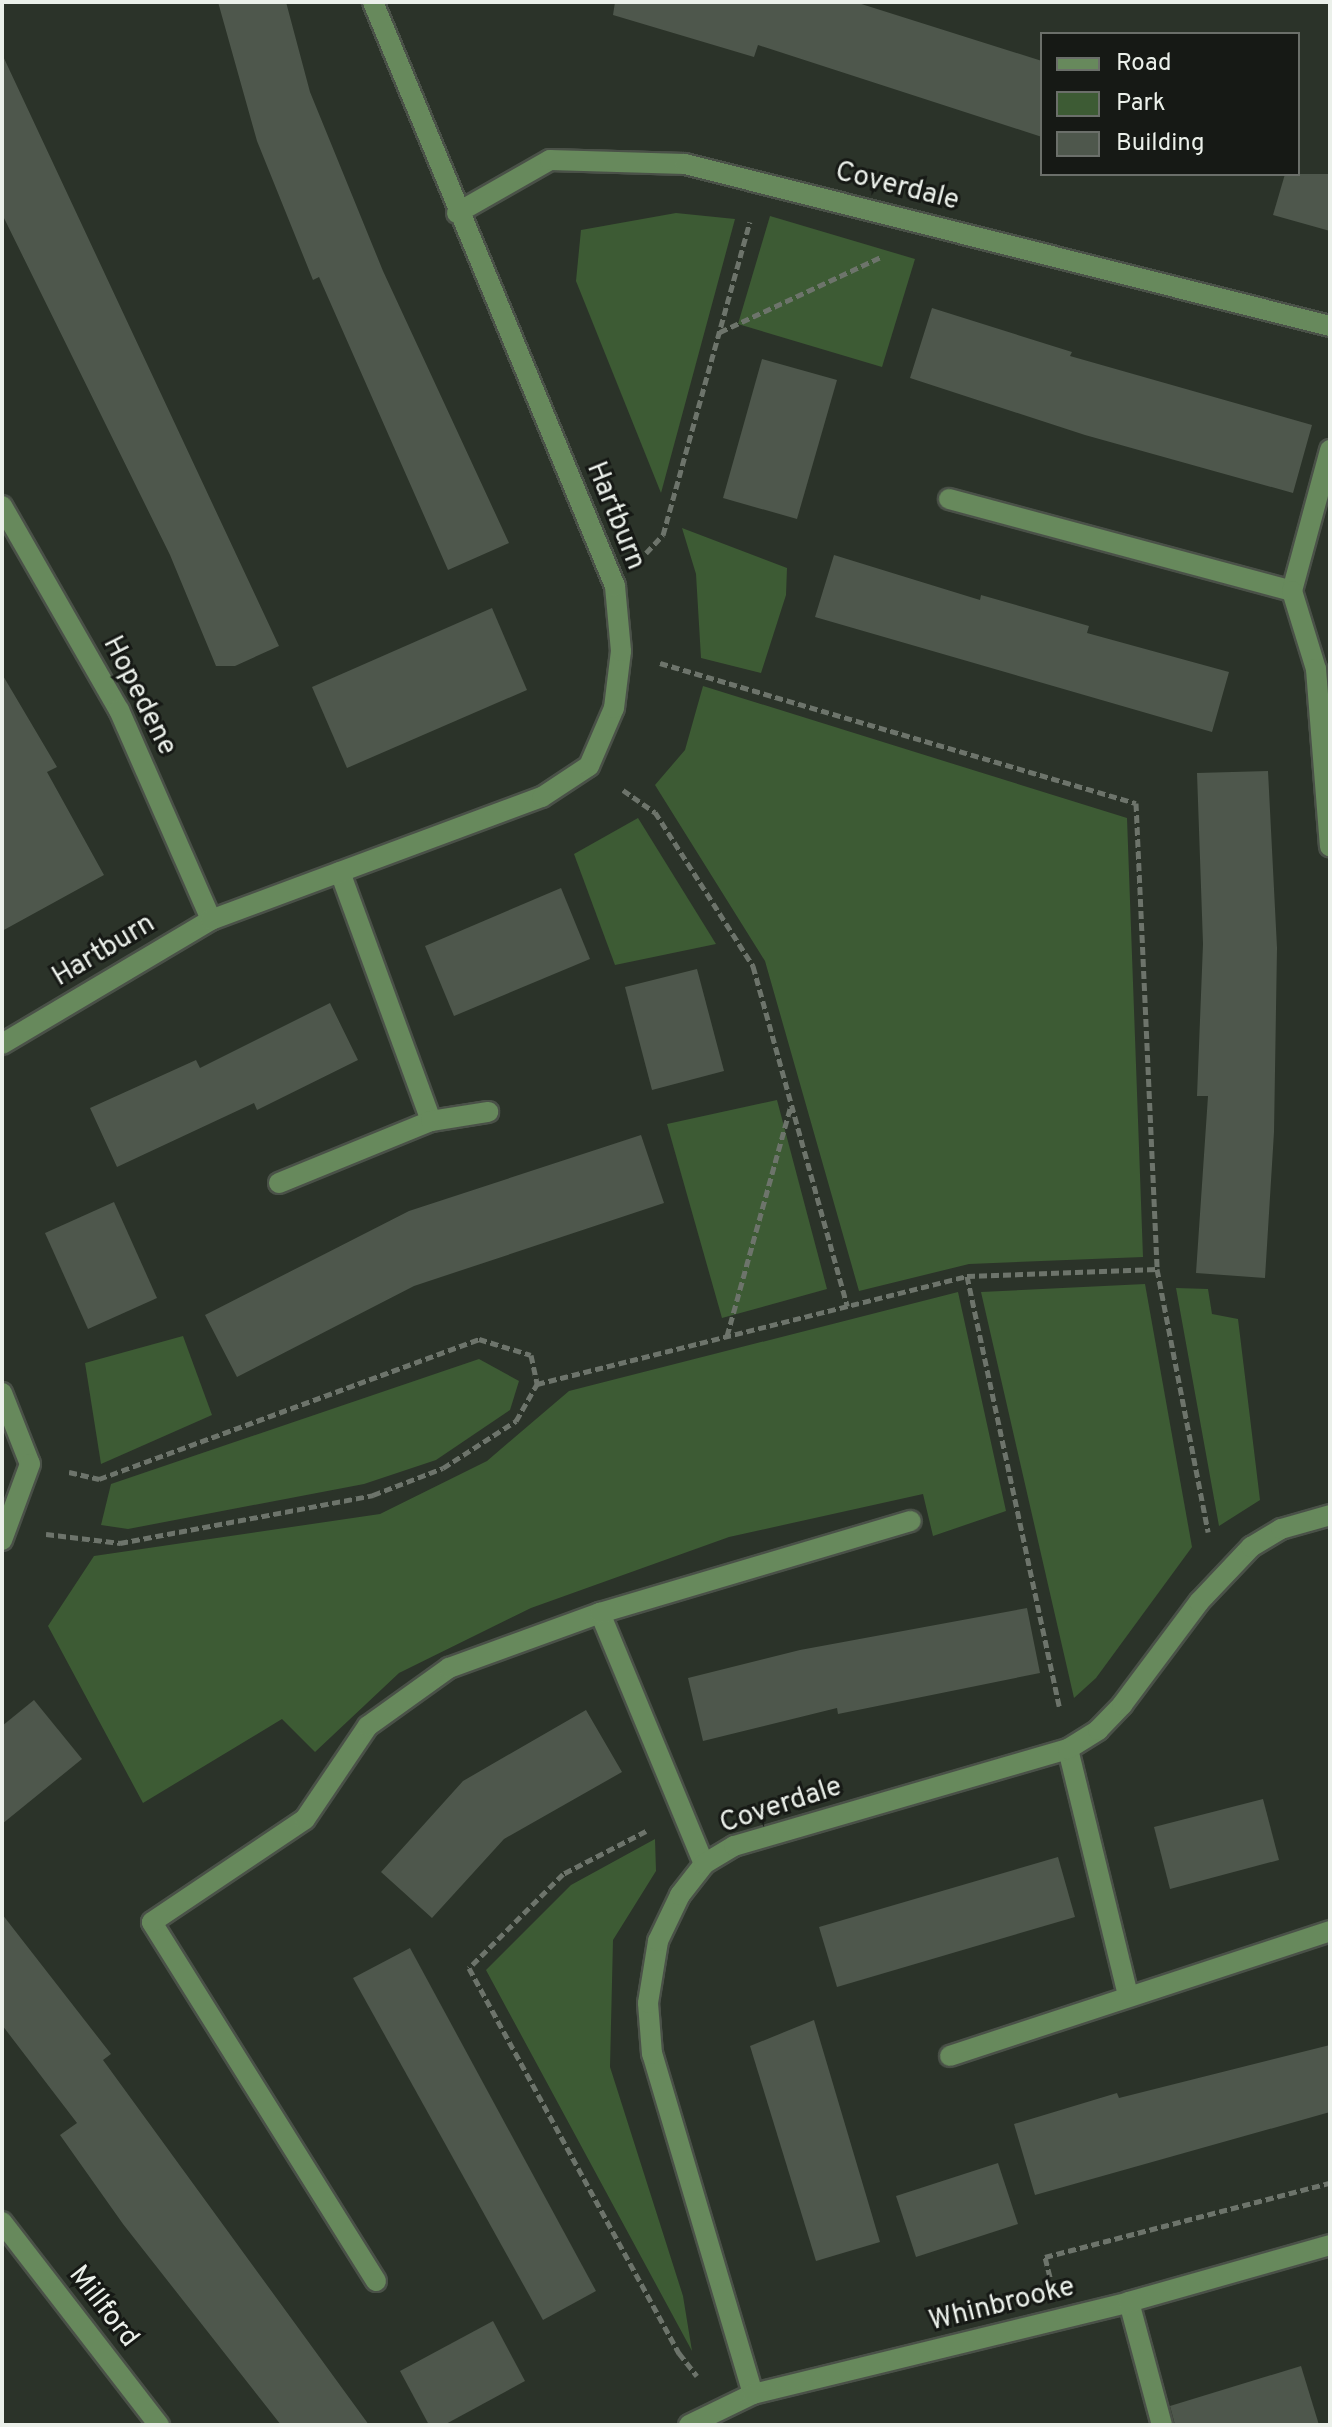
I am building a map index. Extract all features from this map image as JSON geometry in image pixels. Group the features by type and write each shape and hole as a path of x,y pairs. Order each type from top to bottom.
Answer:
{"street":[{"name":"Hartburn","path":"2,1044 211,920 542,797 589,766 614,708 621,651 615,586 457,213 373,2"},
{"name":"Coverdale","path":"457,213 550,160 685,164 1330,326"},
{"path":"1330,450 1292,591 1316,669 1330,846"},
{"path":"949,499 1292,591"},
{"name":"Hopedene","path":"2,506 119,710 211,920"},
{"path":"340,872 431,1121"},
{"path":"279,1183 431,1121 488,1112"},
{"path":"2,1393 30,1464 6,1535"},
{"name":"Coverdale","path":"753,2394 652,2054 648,2003 658,1941 680,1895 704,1864 734,1846 1068,1749 1098,1730 1122,1705 1217,1579 1251,1547 1281,1529 1330,1515"},
{"path":"376,2281 152,1922 305,1819 368,1726 449,1668 600,1613 911,1521"},
{"path":"600,1613 704,1864"},
{"path":"1068,1749 1128,1995"},
{"path":"950,2056 1330,1931"},
{"name":"Millford","path":"2,2222 159,2425"},
{"name":"Whinbrooke","path":"689,2425 753,2394 1060,2320 1330,2245"},
{"path":"1129,2302 1162,2425"}],"path":[{"path":"615,586 663,535 761,182"},
{"path":"719,332 944,228"},
{"path":"621,651 1136,803 1157,1269 1217,1579"},
{"path":"589,766 655,812 753,966 847,1306"},
{"path":"727,1336 791,1105"},
{"path":"537,1384 967,1276 1157,1269"},
{"path":"967,1276 1068,1749"},
{"path":"6,1535 120,1543 373,1495 443,1468 516,1421 537,1384 531,1355 479,1339 99,1479 30,1464"},
{"path":"682,1812 563,1874 469,1968 679,2353 723,2409"},
{"path":"1060,2320 1045,2257 1330,2183"}],"green space":[{"path":"676,213 735,219 661,493 576,281 581,230"},
{"path":"770,216 915,259 882,367 738,324"},
{"path":"682,528 787,568 786,595 761,673 701,658 696,574"},
{"path":"703,686 1127,818 1143,1257 969,1264 859,1291 765,961 655,785 685,750"},
{"path":"638,818 716,944 615,965 574,854"},
{"path":"777,1100 827,1289 722,1318 667,1124"},
{"path":"1145,1284 1192,1547 1096,1678 1074,1698 981,1292"},
{"path":"1176,1288 1208,1289 1212,1314 1238,1319 1260,1500 1219,1526"},
{"path":"958,1292 1006,1511 933,1536 923,1494 729,1537 531,1608 399,1673 315,1752 282,1719 143,1803 48,1626 94,1556 380,1514 487,1461 569,1391"},
{"path":"183,1336 212,1415 101,1464 85,1363"},
{"path":"479,1359 519,1381 510,1410 436,1460 364,1484 128,1529 101,1525 111,1484"},
{"path":"655,1839 656,1871 613,1940 610,2067 683,2296 692,2351 486,1970 571,1885"}],"building":[{"path":"218,2 286,2 310,92 383,271 509,543 448,570 319,277 313,280 257,141"},
{"path":"615,2 855,2 1040,60 1040,136 758,45 754,57 613,15"},
{"path":"2,54 279,646 235,666 216,666 170,555 2,214"},
{"path":"1330,174 1330,231 1273,215 1284,176"},
{"path":"932,308 1072,352 1070,356 1312,425 1293,493 1085,435 910,378"},
{"path":"762,359 837,380 797,519 723,498"},
{"path":"834,555 980,600 981,595 1089,626 1087,633 1229,672 1212,732 815,617"},
{"path":"492,608 527,690 347,768 312,687"},
{"path":"2,674 57,767 47,772 104,875 2,931"},
{"path":"1268,771 1277,948 1274,1132 1265,1278 1196,1273 1208,1096 1197,1096 1203,944 1197,773"},
{"path":"561,888 590,959 454,1016 425,946"},
{"path":"697,969 724,1071 652,1090 625,987"},
{"path":"330,1003 358,1060 257,1110 254,1103 117,1167 90,1108 196,1060 200,1068"},
{"path":"641,1135 664,1203 414,1286 237,1377 205,1315 409,1211"},
{"path":"114,1202 157,1298 88,1329 45,1233"},
{"path":"1027,1608 1040,1673 838,1714 837,1708 703,1741 688,1678 800,1650"},
{"path":"34,1700 82,1759 2,1824 2,1726"},
{"path":"586,1710 622,1772 504,1839 432,1918 381,1872 463,1781"},
{"path":"1263,1799 1279,1860 1170,1889 1154,1827"},
{"path":"1058,1857 1075,1917 837,1987 819,1927"},
{"path":"2,1914 111,2054 103,2060 369,2425 281,2425 123,2224 60,2135 77,2123 2,2025"},
{"path":"410,1948 596,2291 543,2320 353,1978"},
{"path":"814,2020 880,2242 816,2261 750,2046"},
{"path":"1330,2045 1330,2112 1035,2195 1014,2124 1117,2093 1119,2098"},
{"path":"998,2163 1018,2224 916,2257 896,2196"},
{"path":"493,2321 525,2381 444,2425 429,2425 400,2371"},
{"path":"1301,2366 1319,2425 1175,2425 1170,2406"}]}
